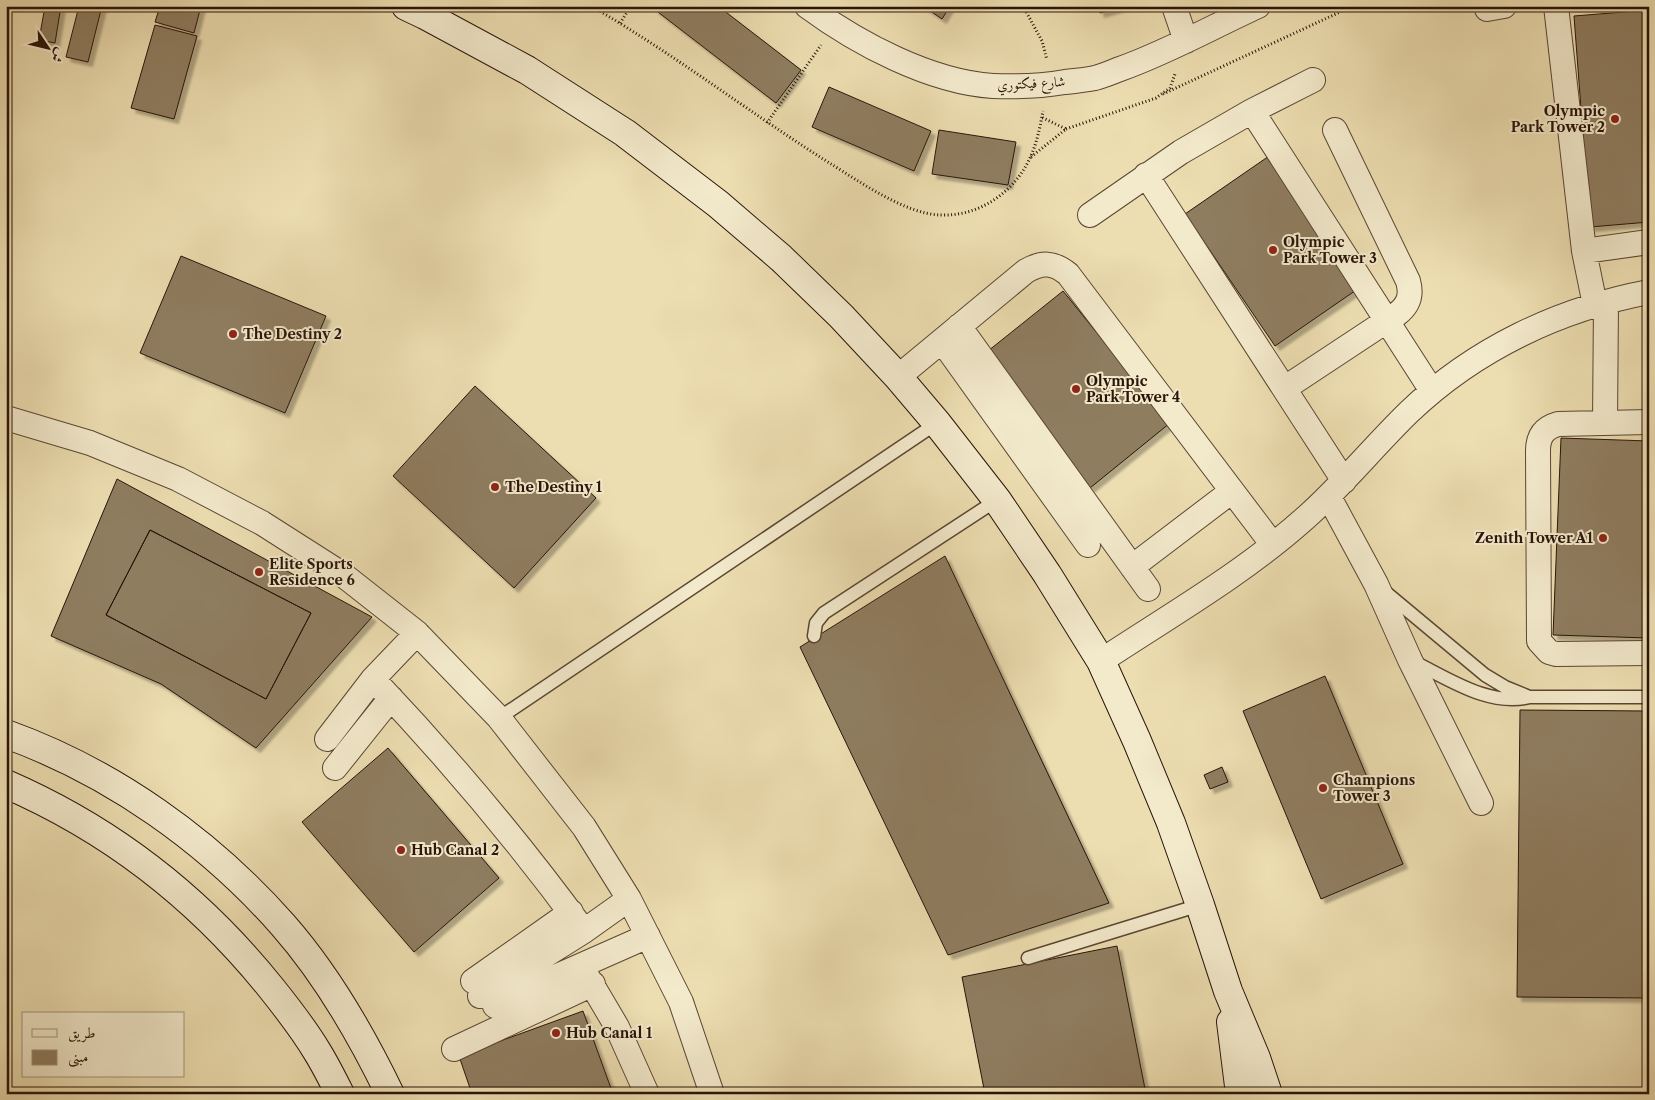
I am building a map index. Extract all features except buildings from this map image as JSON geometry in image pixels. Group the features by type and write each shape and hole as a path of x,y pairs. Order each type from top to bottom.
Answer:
{"main road":[{"path":"406,6 425,14 528,70 626,133 718,204 781,258 841,316 898,377 937,424 997,500 1047,574 1100,661 1152,777 1170,823 1200,905 1228,991 1256,1058 1268,1094"},
{"path":"6,734 33,744 103,778 169,821 229,870 283,926 331,988 366,1045 390,1094"},
{"path":"6,784 33,796 92,828 148,866 199,908 246,956 288,1009 318,1053 340,1094"},
{"path":"1228,991 1240,1094"}],"street":[{"name":"شارع فيكتوري","path":"807,6 834,26 877,50 906,63 964,82 991,86 1047,85 1095,78 1140,62 1258,6"},
{"path":"1174,6 1178,45"},
{"path":"1556,6 1584,251 1600,303 1605,423"},
{"path":"1090,215 1181,152 1252,111 1313,80"},
{"path":"1252,111 1432,391"},
{"path":"1285,388 1405,308 1409,299 1408,281 1335,130"},
{"path":"1146,175 1285,388 1336,489 1410,660 1482,803"},
{"path":"1584,251 1649,242"},
{"path":"898,377 1026,271 1036,265 1047,264 1059,267 1068,274 1273,545"},
{"path":"1100,661 1219,584 1273,545 1336,489 1388,433 1432,391 1476,359 1531,328 1600,303 1649,292"},
{"path":"950,334 1088,545"},
{"path":"950,334 1148,589"},
{"path":"6,418 99,446 178,479 262,523 342,574 417,633 499,718 584,827 629,899 681,1002 712,1094"},
{"path":"1649,422 1558,424 1549,427 1542,433 1538,441 1539,641 1549,652 1556,654 1649,653"},
{"path":"1132,567 1232,492"},
{"path":"327,739 373,679 417,633"},
{"path":"373,679 484,802 577,922"},
{"path":"335,768 391,698"},
{"path":"587,975 482,995 577,922 629,899"},
{"path":"454,1049 587,975 648,936"},
{"path":"587,975 617,1027 648,1094"}],"lane":[{"path":"499,718 937,424"},
{"path":"814,636 816,623 824,613 997,500"},
{"path":"1376,584 1485,675 1505,687 1530,697"},
{"path":"1410,660 1476,692 1498,698 1517,700 1530,697 1643,697"},
{"path":"1028,958 1200,905"}],"path":[{"path":"591,6 620,23 767,123 889,198 918,211 938,215 958,214 980,208 1000,196 1023,172 1031,158 1038,135 1047,85 1048,67 1045,48 1023,6"},
{"path":"620,23 631,6"},
{"path":"1031,158 1066,129 1137,105 1163,94 1353,6"},
{"path":"767,123 834,26"},
{"path":"1163,94 1173,83 1178,45"},
{"path":"1041,117 1066,129"}],"place":[{"name":"Olympic Park Tower 2","path":"1615,119"},
{"name":"Olympic Park Tower 3","path":"1273,250"},
{"name":"The Destiny 2","path":"233,334"},
{"name":"Olympic Park Tower 4","path":"1076,389"},
{"name":"The Destiny 1","path":"495,487"},
{"name":"Zenith Tower A1","path":"1603,538"},
{"name":"Elite Sports Residence 6","path":"259,572"},
{"name":"Champions Tower 3","path":"1323,788"},
{"name":"Hub Canal 2","path":"401,850"},
{"name":"Hub Canal 1","path":"556,1033"}]}
